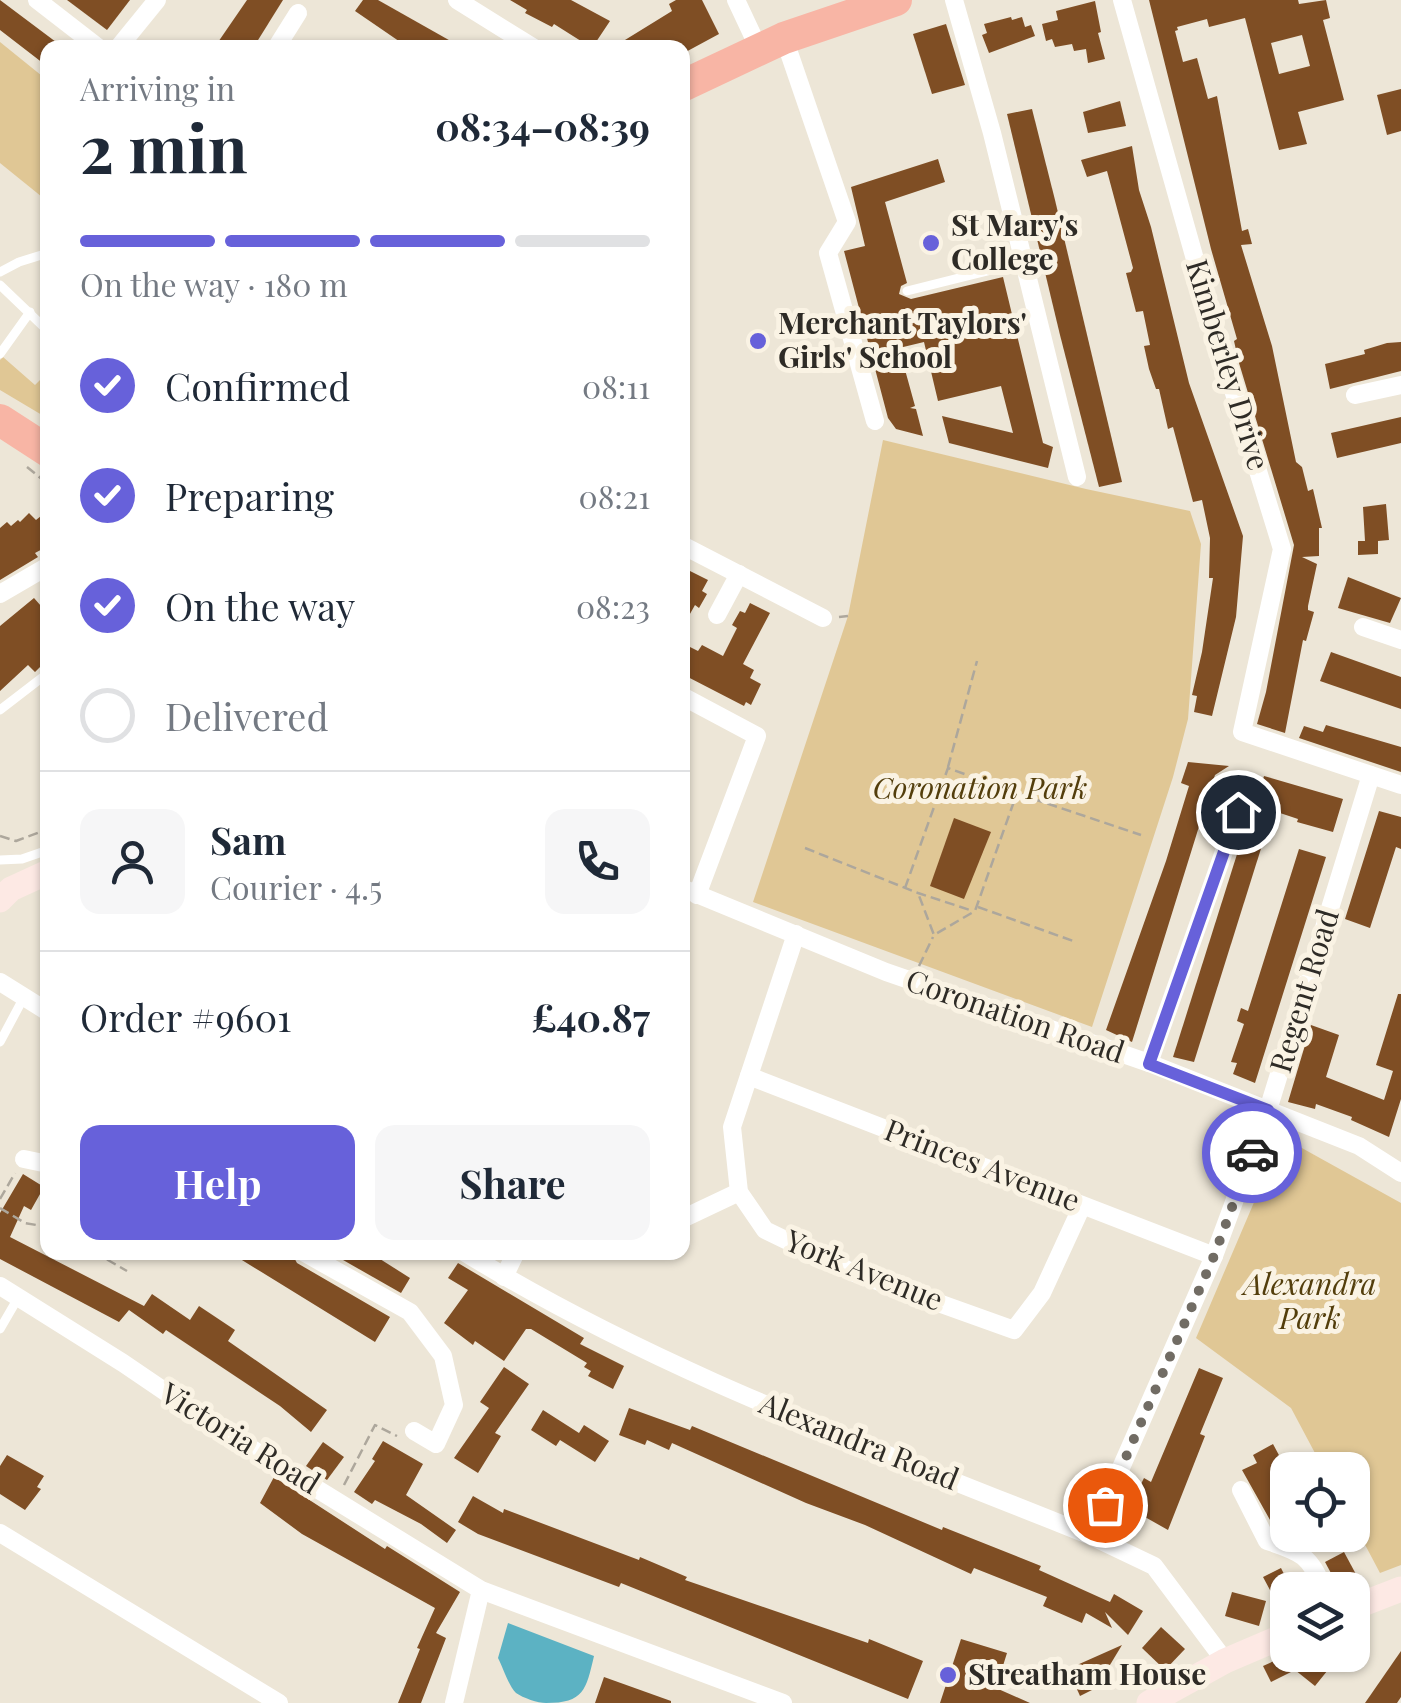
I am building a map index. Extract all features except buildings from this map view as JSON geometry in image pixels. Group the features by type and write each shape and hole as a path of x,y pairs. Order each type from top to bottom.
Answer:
{"highway":[{"path":"690,82 772,43 896,0"},
{"path":"0,420 40,446"}],"street":[{"path":"37,0 89,40"},
{"path":"125,40 158,0"},
{"path":"457,0 521,40"},
{"path":"736,0 772,43 847,222 828,252 875,420"},
{"path":"954,0 1025,261 1077,477"},
{"name":"Kimberley Drive","path":"1122,0 1218,341 1282,550 1242,732 1371,775"},
{"path":"281,40 298,13"},
{"path":"1355,395 1401,385"},
{"path":"690,548 823,618"},
{"path":"0,594 40,571"},
{"path":"717,614 739,574"},
{"path":"1363,627 1401,640"},
{"path":"690,700 757,736 690,892"},
{"path":"1371,775 1401,785"},
{"name":"Regent Road","path":"1091,1536 1214,1256 1268,1110 1371,775"},
{"path":"1149,1064 1238,812"},
{"path":"0,881 40,875"},
{"path":"0,900 11,889 40,875"},
{"name":"Coronation Road","path":"690,892 912,981 1149,1064 1399,1164"},
{"path":"690,1215 738,1192 732,1126 796,934"},
{"path":"1,981 40,1007"},
{"name":"Princes Avenue","path":"749,1076 1214,1256"},
{"path":"24,1158 40,1162"},
{"name":"York Avenue","path":"738,1192 765,1230 852,1272 1014,1330 1042,1293 1082,1206"},
{"path":"317,1260 410,1312 443,1356 454,1405 436,1444 414,1431"},
{"name":"Alexandra Road","path":"477,1260 698,1377 1091,1536 1154,1566 1225,1661"},
{"path":"504,1277 512,1260"},
{"name":"Victoria Road","path":"0,1286 124,1363 223,1431 480,1590 779,1702"},
{"path":"1241,1490 1267,1541 1295,1550 1312,1562 1316,1572"},
{"path":"0,1533 279,1703"},
{"path":"1370,1601 1401,1588"},
{"path":"454,1703 480,1590"},
{"path":"1149,1703 1225,1661 1270,1642"}],"lane":[{"path":"0,272 40,255"},
{"path":"908,291 1025,261"},
{"path":"0,285 40,322"},
{"path":"0,354 30,312"},
{"path":"0,710 40,679"},
{"path":"0,860 40,853"},
{"path":"0,1042 24,998"},
{"path":"0,1330 18,1298"}],"path":[{"path":"905,888 948,768 977,661"},
{"path":"948,768 1141,835"},
{"path":"912,981 934,936 976,909 1018,793"},
{"path":"0,836 16,840 40,832"},
{"path":"805,848 918,894 1076,942"},
{"path":"918,894 934,936"},
{"path":"0,1199 24,1158"},
{"path":"0,1208 25,1223 40,1226"},
{"path":"109,1260 127,1270"},
{"path":"337,1500 375,1425 398,1436 403,1425 414,1431"}],"green space":[{"path":"0,42 40,74 40,195 0,163"},
{"path":"3,357 35,385 40,380 40,414 0,390"},
{"name":"Coronation Park","path":"883,440 1190,511 1201,544 1188,719 1092,1027 753,902 848,616"},
{"name":"Alexandra Park","path":"1282,1137 1401,1203 1401,1565 1380,1573 1369,1552 1370,1452 1314,1452 1291,1408 1196,1338"}],"water":[{"path":"508,1623 594,1656 585,1686 576,1697 546,1703 516,1693 498,1658"}],"way so far":[{"path":"1105,1505 1214,1256 1252,1153"}],"place":[{"name":"St Mary's College","path":"931,243"},
{"name":"Merchant Taylors' Girls' School","path":"758,341"},
{"name":"Streatham House","path":"948,1675"}],"route":[{"path":"1238,812 1149,1064 1268,1110 1252,1153"}]}
